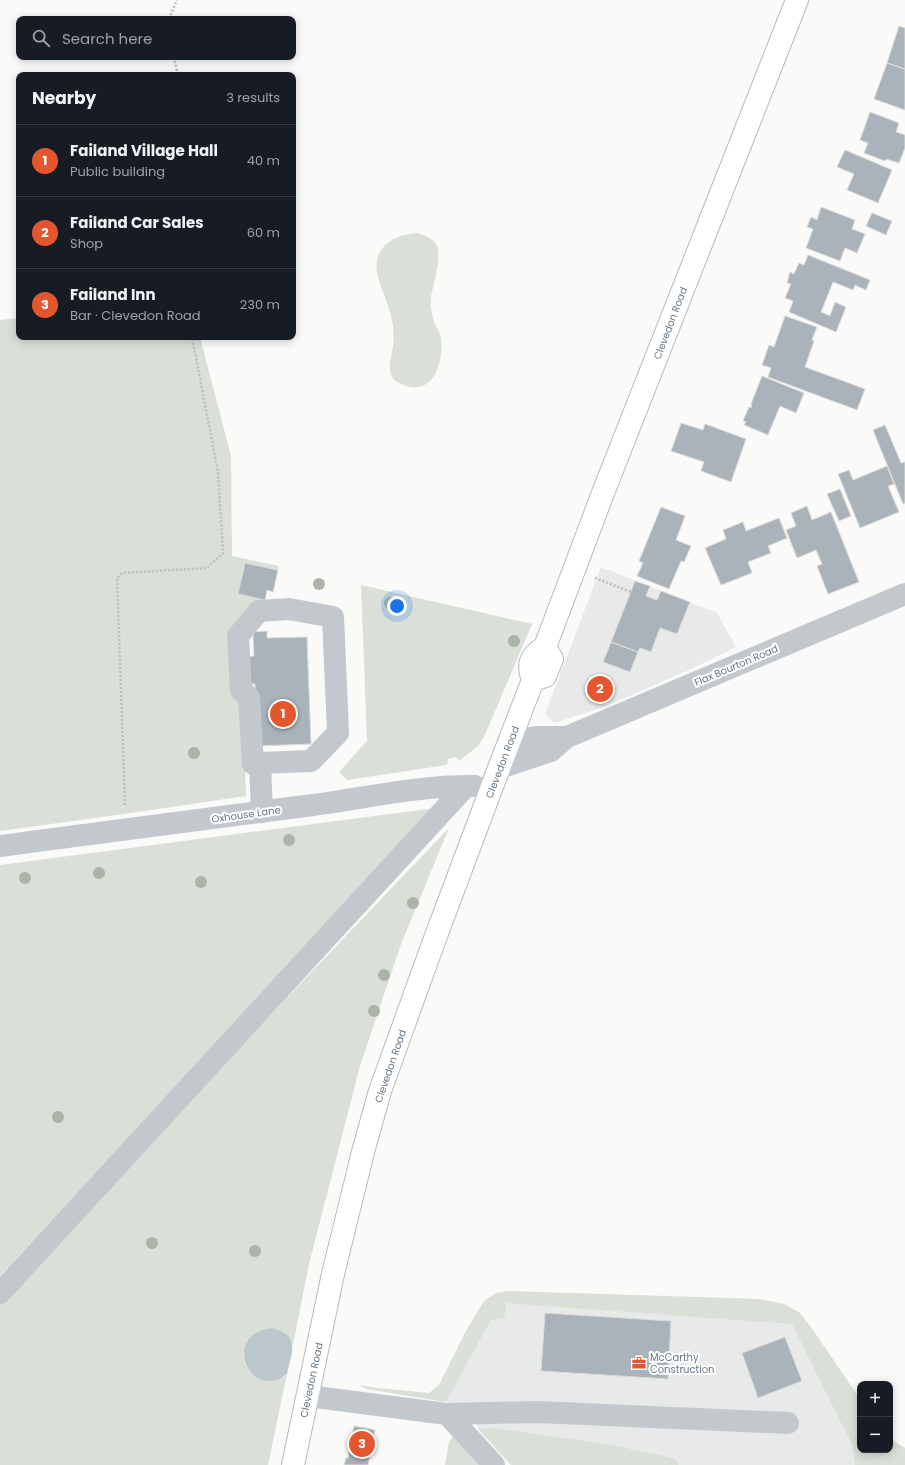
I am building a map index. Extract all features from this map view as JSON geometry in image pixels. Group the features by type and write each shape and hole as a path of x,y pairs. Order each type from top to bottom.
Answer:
{"main road":[{"name":"Clevedon Road","path":"293,1465 333,1274 363,1152 380,1091 433,944 533,680 545,676 552,659 545,647 797,0"}],"street":[{"name":"Flax Bourton Road","path":"495,778 551,751 567,737 905,594"},
{"path":"289,609 333,617 338,733 311,761 260,763 253,764 249,697 241,690 238,636 259,611 289,609"},
{"name":"Flax Bourton Road","path":"510,741 538,737 567,737"},
{"path":"260,763 262,812"},
{"name":"Oxhouse Lane","path":"0,846 262,812 434,787 466,786 495,778"},
{"path":"0,1293 466,786"},
{"path":"308,1396 448,1414 538,1412 788,1423"},
{"path":"448,1414 494,1465"}],"path":[{"path":"170,16 177,0"},
{"path":"175,60 177,72"},
{"path":"126,830 117,578 122,573 207,568 223,553 218,472 193,340"},
{"path":"574,570 631,592"}],"shaded area":[{"path":"418,233 434,241 438,251 438,264 431,297 431,304 433,319 441,336 441,354 440,363 433,378 420,387 411,387 397,381 391,375 390,364 394,336 393,327 378,277 377,267 378,258 381,251 392,240 409,234"},
{"path":"16,318 16,340 201,340 231,456 232,556 279,566 278,570 245,563 238,594 265,600 231,633 233,694 242,708 243,714 246,796 0,831 0,320"},
{"path":"601,567 717,613 736,647 687,671 604,707 554,723 545,714"},
{"path":"361,585 532,624 485,735 478,746 459,761 456,757 448,759 447,765 347,780 339,772 367,741"},
{"path":"436,808 0,1276 0,865"},
{"path":"449,828 401,944 360,1066 309,1264 293,1345 289,1337 243,1353 245,1364 251,1372 279,1379 287,1374 268,1465 0,1465 0,1298"},
{"path":"508,1291 760,1299 784,1304 799,1312 857,1395 857,1453 893,1453 893,1440 905,1448 905,1465 855,1465 853,1447 792,1324 506,1303 504,1319 491,1320 446,1402 366,1389 359,1385 429,1393 439,1385 466,1331 484,1301 496,1293"},
{"name":"McCarthy Construction","path":"505,1302 793,1324 853,1447 855,1465 679,1465 675,1458 608,1444 495,1428 478,1429 477,1405 446,1402 491,1320"},
{"path":"271,1328 281,1331 287,1335 291,1340 292,1351 287,1374 279,1379 268,1381 258,1378 250,1371 245,1361 244,1351 248,1341 256,1333"},
{"path":"495,1428 608,1444 675,1458 679,1465 511,1465 478,1429"},
{"path":"454,1435 483,1465 445,1465 449,1442"}],"building":[{"path":"899,26 905,28 905,69 887,63"},
{"path":"887,63 905,69 905,110 874,99"},
{"path":"870,112 899,123 896,132 905,135 905,148 899,163 886,159 885,161 864,153 868,143 860,140"},
{"path":"845,150 892,170 878,203 847,190 854,174 837,167"},
{"path":"821,207 855,220 852,229 865,234 857,253 845,248 840,261 806,248 813,229 807,227 811,217 817,220"},
{"path":"872,213 892,221 886,235 866,226"},
{"path":"808,255 870,280 866,290 855,285 853,290 833,282 821,312 830,316 835,302 846,307 836,332 789,312 793,301 785,298 791,284 787,283 790,272 794,274 799,263 804,265"},
{"path":"785,316 817,327 805,367 865,389 857,410 768,377 771,368 762,365 769,345 774,347"},
{"path":"762,376 804,393 796,413 780,406 768,435 744,425 746,422 743,421 749,407 751,408 751,404"},
{"path":"681,423 703,430 705,424 746,439 731,482 701,471 704,462 671,451"},
{"path":"885,425 901,463 905,462 905,503 903,504 873,430"},
{"path":"887,466 894,484 888,486 899,512 860,528 838,474 849,470 853,480"},
{"path":"840,489 851,516 839,521 827,494"},
{"path":"807,506 812,520 831,512 859,582 828,594 817,566 822,564 816,550 797,558 786,530 796,526 791,513"},
{"path":"661,507 685,516 676,540 691,546 684,562 681,561 669,589 637,576 643,563 639,561"},
{"path":"779,518 787,538 768,546 771,553 748,562 752,573 721,585 705,548 726,539 723,530 743,522 746,531"},
{"path":"245,563 278,570 273,592 267,590 265,600 238,594"},
{"path":"635,581 650,586 646,596 657,600 661,591 690,602 677,634 660,628 651,652 640,648 638,652 611,642"},
{"path":"267,631 267,638 307,637 311,744 257,746 255,684 244,684 243,657 254,656 253,632"},
{"path":"611,642 638,652 630,672 603,662"},
{"path":"545,1313 671,1321 668,1379 541,1371"},
{"path":"785,1337 802,1381 758,1398 742,1353"},
{"path":"354,1426 375,1430 368,1465 344,1465 346,1458 348,1458"}],"place":[{"name":"Failand Car Sales","path":"600,689"},
{"name":"Failand Village Hall","path":"283,714"},
{"name":"McCarthy Construction","path":"639,1363"},
{"name":"Failand Inn","path":"362,1444"}]}
